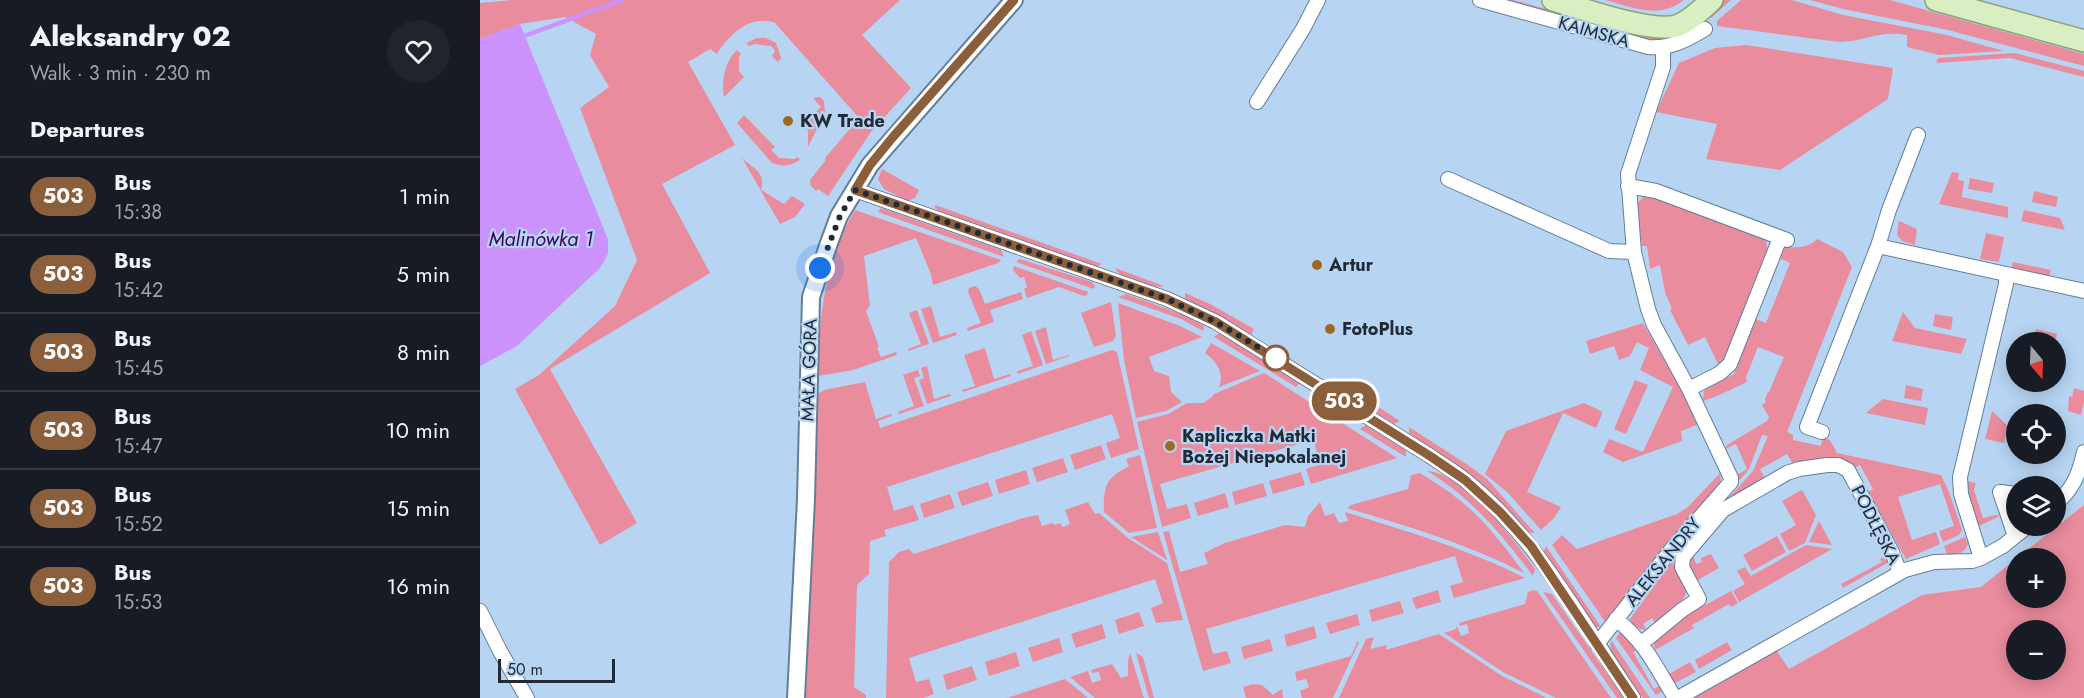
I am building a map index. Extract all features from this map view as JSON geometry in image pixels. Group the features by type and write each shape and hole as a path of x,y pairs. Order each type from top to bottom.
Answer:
{"main road":[{"path":"1553,0 1639,24 1656,26 1679,25 1712,0"},
{"path":"1656,26 1671,21 1693,0"},
{"path":"1936,0 2084,41"}],"street":[{"name":"MAŁA GÓRA","path":"796,698 806,499 811,297 836,225 870,165 1014,0"},
{"path":"1257,102 1303,29 1318,0"},
{"name":"KAIMSKA","path":"1480,0 1648,47 1664,47 1688,40 1705,29"},
{"path":"1628,186 1656,191 1783,239 1730,364 1720,373 1689,389 1648,309 1634,252 1628,186 1628,174 1663,67 1664,47"},
{"path":"1822,432 1807,428 1878,246 1889,210 1918,135"},
{"path":"1448,179 1609,251 1634,252"},
{"path":"855,190 1167,299 1216,322 1465,480 1500,512 1531,546 1633,698"},
{"path":"1878,246 2084,291"},
{"path":"1981,558 1961,494 1960,477 2006,284 2006,274"},
{"name":"ALEKSANDRY","path":"1597,644 1671,550 1731,482 1689,389"},
{"path":"2066,495 2077,479 2084,452"},
{"name":"PODŁĘSKA","path":"1642,643 1699,599 1682,567 1683,557 1723,510 1792,471 1827,465 1838,465 1848,470 1893,552 1900,573"},
{"path":"2006,493 2000,492 2006,510"},
{"name":"PODŁĘSKA","path":"1616,619 1642,643 1676,698 1900,573 1934,561 1972,561 1992,553 2015,536"},
{"path":"480,611 527,698"}],"shaded area":[{"path":"512,0 900,0 862,35 911,88 871,132 828,196 818,189 816,191 811,186 810,180 825,158 859,118 775,23 758,21 749,24 734,33 717,54 710,49 688,62 735,145 662,184 710,273 550,369 637,523 600,545 515,389 539,375 615,306 637,260 580,108 609,87 590,55 596,34 565,17 520,24 480,39 480,3"},
{"path":"1499,0 1513,0 1643,35 1720,0 1731,0 1711,18 1709,17 1680,34 1665,39 1648,40"},
{"path":"1605,0 1684,0 1675,6 1655,11"},
{"path":"1741,0 1792,0 1843,15 1947,35 2004,51 1939,55 1907,47 1907,35 1888,34 1839,42 1717,26 1717,21"},
{"path":"1810,0 1890,0 2084,54 2084,66 1948,30"},
{"path":"757,38 766,38 776,43 781,58 778,62 772,56 775,51 771,46 755,44 749,46 746,43"},
{"path":"1746,45 1893,68 1888,99 1780,170 1706,159 1717,124 1656,112 1679,63 1715,48"},
{"path":"737,50 741,54 739,71 744,77 724,97 725,72 729,60"},
{"path":"2015,53 2084,71 2084,77 2010,58 1938,63 1936,61 1939,58"},
{"path":"820,97 824,101 825,113 808,147 808,130 802,124 821,107 813,98"},
{"path":"744,115 775,147 771,150 779,158 798,157 800,160 787,165 772,163 737,123"},
{"path":"742,158 760,175 761,190 784,204 792,196 805,204 795,217 780,224"},
{"path":"882,169 919,190 915,198 907,201 884,189 878,179"},
{"path":"1952,172 1959,173 1958,180 1964,181 1962,197 2008,207 2008,218 1939,204"},
{"path":"1970,178 1994,183 1992,193 1968,189"},
{"path":"2034,191 2058,197 2056,207 2032,202"},
{"path":"1652,195 1762,237 1766,241 1768,252 1724,361 1719,366 1705,337 1688,345 1670,310 1672,309 1665,292 1660,265 1650,269 1647,246 1642,246 1637,209 1638,202 1645,196"},
{"path":"935,205 1102,264 1095,267 939,211"},
{"path":"881,208 1001,250 1004,257 878,212"},
{"path":"855,210 1001,260 933,285 931,274 916,238 864,256 870,306 866,311 879,347 877,348 881,357 896,352 897,355 853,370 818,376 825,290 836,250"},
{"path":"2024,210 2060,218 2065,230 2021,221"},
{"path":"1899,221 1917,229 1915,245 1902,241 1897,235"},
{"path":"1986,233 2004,237 1999,262 1980,259"},
{"path":"1817,239 1843,252 1852,267 1787,432 1793,435 1793,440 1821,446 1823,434 1837,453 1941,475 1962,530 1959,535 1943,542 1939,531 1954,526 1940,484 1898,497 1912,540 1936,532 1940,544 1906,559 1868,492 1873,489 1860,465 1854,468 1841,460 1833,459 1793,464 1787,454 1760,469 1765,479 1726,501 1753,471 1768,436 1762,435 1749,469 1740,480 1737,475 1747,469 1736,444 1725,449 1727,445 1767,421 1769,417 1762,405 1766,402 1765,399 1784,357 1758,347 1746,377 1747,382 1703,401 1704,390 1734,374 1755,319 1766,323 1790,263 1779,258 1784,247 1806,246"},
{"path":"1020,259 1092,282 1094,289 1016,262"},
{"path":"2013,262 2051,270 2049,277 2011,269"},
{"path":"1014,266 1088,292 1087,295 1059,287 1027,298 1024,277 1020,278 1013,270"},
{"path":"1115,268 1164,286 1137,283 1123,276"},
{"path":"975,286 979,289 985,304 1021,292 1023,299 990,310 994,322 968,331 967,328 981,323 968,292 969,288"},
{"path":"1185,293 1210,304 1254,329 1251,335 1185,299"},
{"path":"1126,294 1184,315 1204,326 1203,331 1181,319 1118,297"},
{"path":"1111,302 1116,336 1113,341 1094,347 1081,313"},
{"path":"1118,303 1180,326 1202,337 1149,357 1154,371 1169,376 1171,392 1182,402 1166,411 1136,418 1124,360"},
{"path":"931,306 940,337 956,332 957,335 933,343 921,309"},
{"path":"917,310 929,344 908,351 921,344 909,313"},
{"path":"1903,312 1915,328 1967,339 1961,354 1892,341"},
{"path":"1935,314 1953,317 1951,330 1933,326"},
{"path":"1643,323 1683,393 1697,425 1681,431 1682,441 1623,462 1603,452 1609,439 1643,452 1673,387 1640,370 1649,348 1637,342 1630,356 1619,360 1614,346 1590,354 1586,341"},
{"path":"1046,327 1053,360 1069,356 1046,364 1035,331"},
{"path":"1031,331 1043,365 1018,374 1017,371 1033,366 1022,335"},
{"path":"1219,333 1300,383 1296,387 1214,337"},
{"path":"1211,343 1260,371 1219,387 1220,372 1213,360 1205,353"},
{"path":"985,348 994,379 1010,374 1011,376 963,392 962,390 975,386 964,355"},
{"path":"1112,350 1117,352 1139,449 1111,458 1106,443 1120,438 1112,414 887,487 894,511 913,505 919,520 884,530 886,536 870,541 869,574 857,585 854,687 866,695 866,698 804,698 810,610 816,395 824,390 865,382 876,419 891,414 892,416 878,421 880,428"},
{"path":"927,366 934,399 950,394 951,396 927,404 919,380 924,378 921,368"},
{"path":"918,370 920,376 914,378 924,406 899,414 898,412 914,406 903,375"},
{"path":"1264,373 1397,458 1311,484 1306,469 1321,464 1313,440 1160,484 1167,509 1187,504 1191,518 1162,527 1137,422 1168,414 1187,403 1203,403 1214,394"},
{"path":"1635,380 1648,385 1626,434 1614,429"},
{"path":"1906,385 1923,389 1921,401 1904,398"},
{"path":"2074,388 2084,391 2081,415 2068,411 2069,396 2072,397"},
{"path":"1360,395 1400,421 1394,424 1359,402"},
{"path":"1883,399 1928,408 1925,425 1866,413"},
{"path":"1584,403 1601,411 1602,414 1596,428 1563,413 1527,492 1561,507 1554,518 1541,530 1507,492 1485,474 1506,431"},
{"path":"1992,411 2006,424 2004,443 1985,439"},
{"path":"1366,425 1404,449 1406,457 1360,429"},
{"path":"1409,427 1487,479 1535,533 1527,532 1501,503 1457,467 1409,433"},
{"path":"1101,445 1106,459 1075,470 1070,455"},
{"path":"1140,455 1157,528 1129,533 1104,512 1104,496 1115,474 1129,467 1126,459"},
{"path":"1063,458 1068,472 1037,482 1032,468"},
{"path":"1026,470 1030,484 999,494 995,480"},
{"path":"1427,471 1441,474 1472,495 1501,526 1535,569 1533,576 1472,505"},
{"path":"1301,472 1305,485 1273,494 1269,481"},
{"path":"1420,473 1471,510 1524,573 1459,544 1347,508 1408,489 1411,475"},
{"path":"1720,473 1721,482 1652,561 1606,623 1552,545 1562,535 1577,549 1677,514 1688,507"},
{"path":"1967,481 1976,483 1974,490 1983,518 2000,516 1979,526 1968,492"},
{"path":"988,482 993,496 962,506 957,492"},
{"path":"1263,483 1267,496 1235,505 1232,492"},
{"path":"1802,490 1816,515 1805,543 1789,551 1780,534 1796,525 1782,501"},
{"path":"1225,493 1229,507 1198,516 1194,503"},
{"path":"950,494 955,508 924,518 920,504"},
{"path":"1088,502 1095,514 1099,513 1128,538 1167,563 1183,620 1156,623 1151,608 1163,603 1155,579 909,658 916,682 929,679 934,694 923,698 886,698 889,562 899,552 909,549 914,554 1038,515 1042,526 1060,523 1063,527 1070,524 1065,510"},
{"path":"1320,502 1325,516 1334,513 1339,523 1348,521 1345,512 1459,549 1525,578 1454,598 1450,586 1463,582 1455,556 1206,629 1213,654 1227,651 1231,663 1203,671 1163,532 1169,531 1180,572 1208,564 1204,553 1225,543 1285,525 1305,527 1308,516"},
{"path":"2084,505 2084,698 1691,698 1774,647 1789,669 1922,595 1981,587 2006,567 2006,608 2066,608 2066,548 2030,548 2045,536 2066,536 2066,519"},
{"path":"1819,521 1832,545 1809,542"},
{"path":"1158,532 1167,560 1131,537"},
{"path":"1777,536 1786,552 1752,571 1743,555"},
{"path":"1965,537 1968,544 1962,552 1947,554 1944,546"},
{"path":"1806,545 1832,549 1739,602 1733,591 1745,584 1737,571 1745,567 1751,576"},
{"path":"1546,546 1601,627 1594,627 1543,553"},
{"path":"1681,552 1673,564 1683,579 1686,593 1684,598 1656,624 1652,618 1643,624 1646,630 1639,628 1630,619"},
{"path":"1692,552 1696,564 1702,562 1701,558 1711,554 1719,568 1696,581 1690,567"},
{"path":"1888,555 1889,562 1843,588 1841,584 1882,562 1880,559"},
{"path":"1438,590 1441,602 1416,609 1412,598"},
{"path":"1537,591 1611,698 1556,698 1503,672 1444,633 1456,629 1457,626 1461,636 1469,633 1467,624 1460,626 1459,623 1525,604 1528,592"},
{"path":"1731,591 1738,603 1731,607 1729,604 1692,625 1694,628 1655,650 1654,643 1685,616"},
{"path":"1543,592 1552,594 1624,698 1617,698"},
{"path":"1400,601 1404,613 1372,622 1369,610"},
{"path":"1139,612 1144,626 1119,634 1115,620"},
{"path":"1357,614 1360,625 1330,634 1326,623"},
{"path":"1102,624 1106,638 1076,648 1071,634"},
{"path":"1314,626 1317,638 1287,647 1284,635"},
{"path":"1621,631 1638,649 1633,652 1654,689 1661,685 1663,691 1656,695 1616,638"},
{"path":"1439,634 1502,676 1547,698 1339,698 1366,639 1374,637 1370,649 1387,645 1386,650"},
{"path":"1059,638 1063,652 1033,662 1028,648"},
{"path":"1270,639 1273,651 1244,659 1241,647"},
{"path":"1611,640 1650,698 1643,698 1620,669 1612,654"},
{"path":"1359,642 1333,698 1302,698 1300,691 1309,687 1306,679 1297,681 1295,672 1351,656"},
{"path":"1727,642 1732,650 1699,669 1695,660"},
{"path":"1016,652 1020,666 989,676 985,662"},
{"path":"1130,653 1144,698 1095,698 1070,677 1088,671 1092,683 1101,680 1099,672 1092,673 1091,670 1112,664 1121,678 1128,676"},
{"path":"1136,653 1143,657 1154,698 1149,698"},
{"path":"1690,662 1696,672 1675,683 1669,674"},
{"path":"972,666 977,680 947,690 943,675"},
{"path":"1065,679 1088,698 1007,698"},
{"path":"1253,684 1262,685 1273,695 1282,689 1283,698 1246,698 1243,687"}],"water":[{"name":"Malinówka 1","path":"520,24 608,239 608,254 600,268 517,346 480,366 480,39"}],"waterway":[{"path":"519,38 622,0"}],"bus line":[{"name":"503","path":"1014,0 893,137 870,165 855,190 1167,299 1216,322 1430,456 1465,480 1500,512 1531,546 1633,698"}],"place":[{"name":"KW Trade","path":"788,121"},
{"name":"Artur","path":"1317,265"},
{"name":"FotoPlus","path":"1330,329"},
{"name":"Kapliczka Matki Bożej Niepokalanej","path":"1170,446"}],"route":[{"path":"820,268 840,216 855,190 1167,299 1216,322 1276,358"}]}
